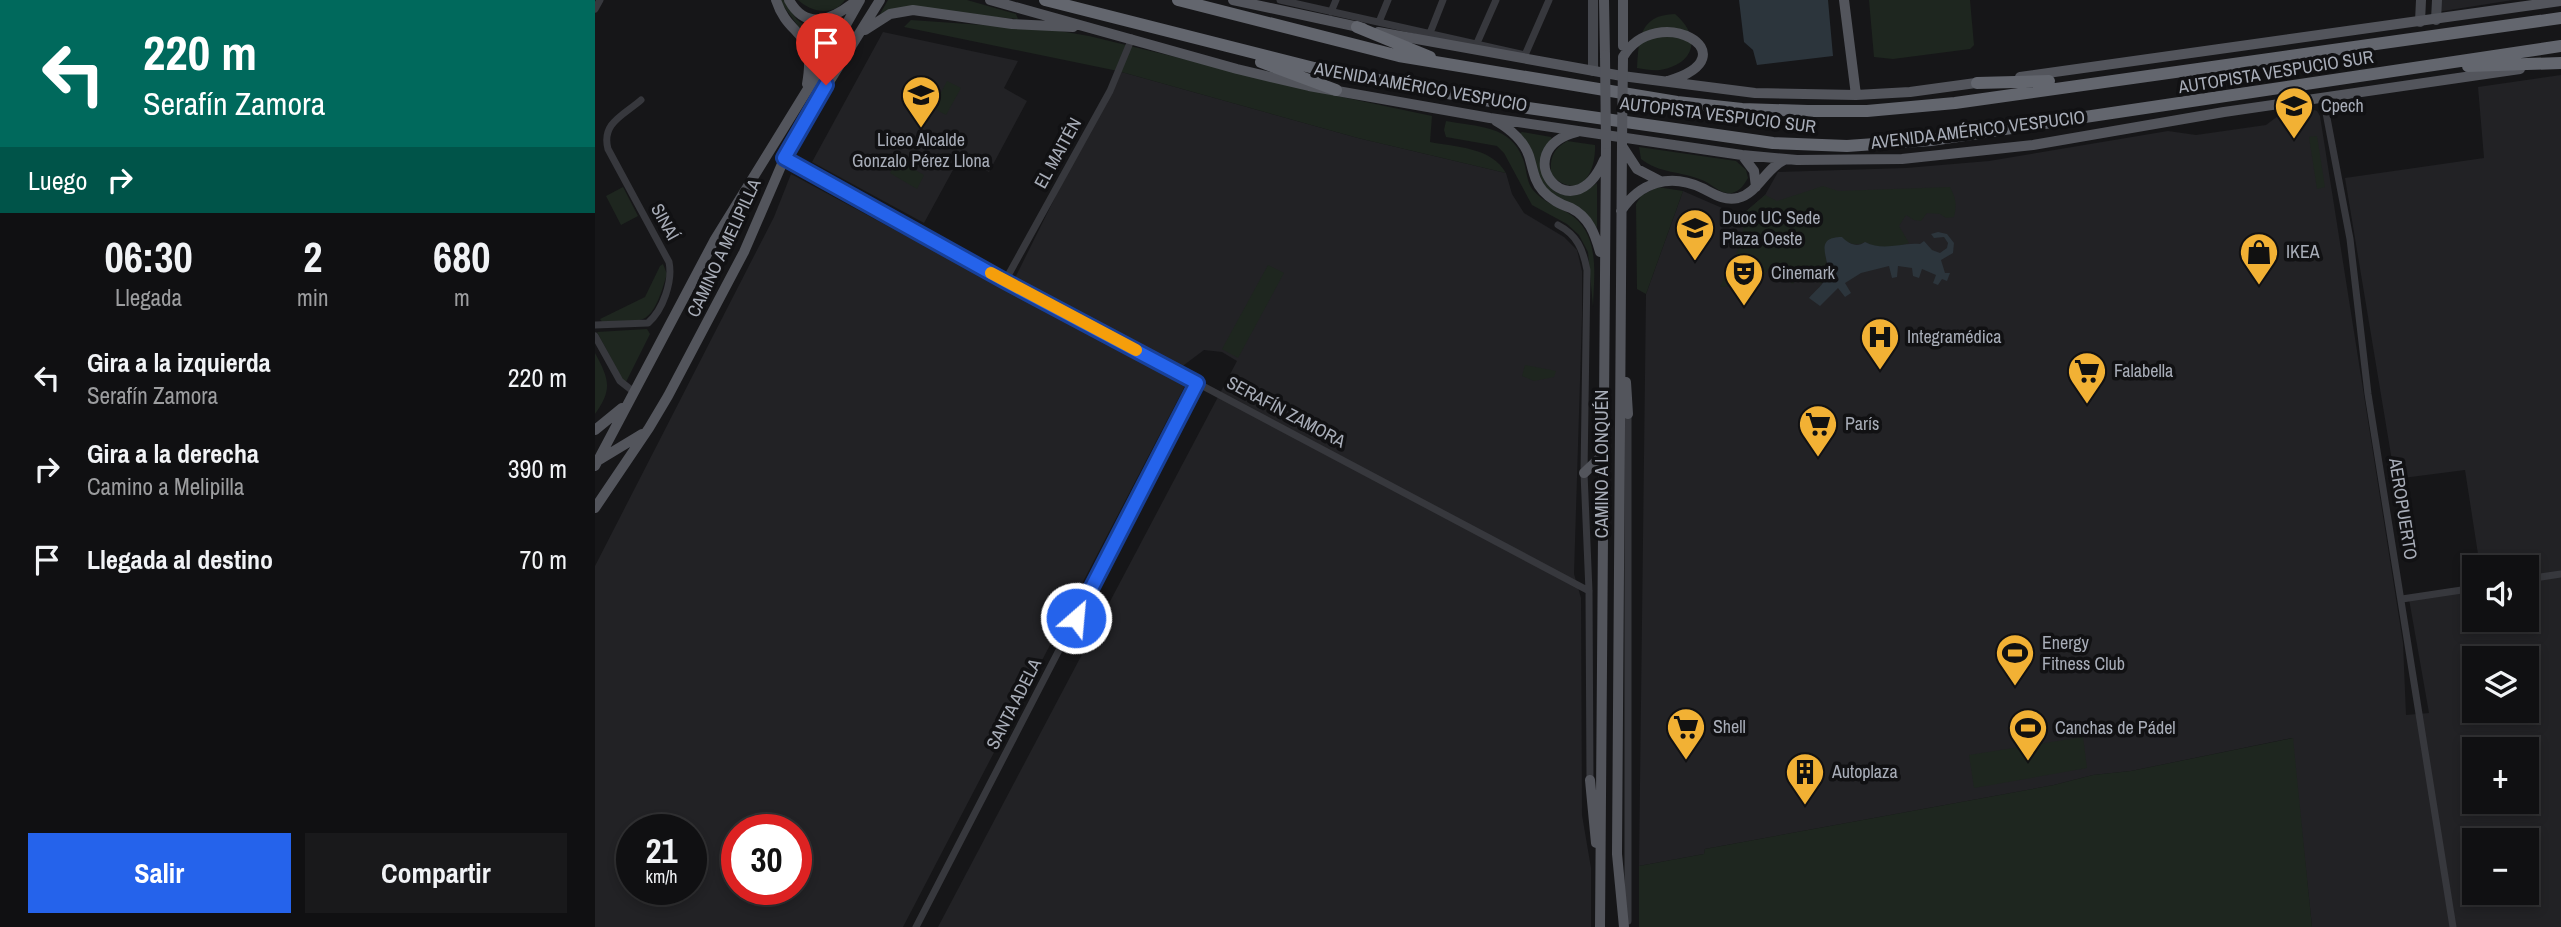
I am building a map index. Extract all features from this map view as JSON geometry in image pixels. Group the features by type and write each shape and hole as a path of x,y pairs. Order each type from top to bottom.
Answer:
{"highway":[{"name":"AUTOPISTA VESPUCIO SUR","path":"1045,0 1215,44 1364,78 1479,100 1746,140 1823,146 1931,140 2561,46"},
{"name":"AUTOPISTA VESPUCIO SUR","path":"1178,0 1360,48 1453,66 1688,103 1808,111 1925,106 2561,18"},
{"path":"1357,27 1453,66"},
{"path":"1215,44 1336,90"},
{"path":"2412,68 2561,63"},
{"path":"1977,83 2134,77"}],"main road":[{"path":"776,0 781,12 808,47 810,64 804,94"},
{"path":"789,0 802,15 819,20 833,17 858,0"},
{"name":"CAMINO A MELIPILLA","path":"596,462 714,241 858,0"},
{"name":"CAMINO A MELIPILLA","path":"595,508 649,428 726,290 784,158 801,126 880,0"},
{"name":"AVENIDA AMÉRICO VESPUCIO","path":"990,0 1249,72 1336,90 1490,118 1784,160 1869,161 1969,153 2323,97 2561,63"},
{"path":"1233,0 1549,64 1662,82 1755,93 1856,95 1977,83 2561,1"},
{"name":"CAMINO A LONQUÉN","path":"1600,927 1606,149 1604,0"},
{"name":"CAMINO A LONQUÉN","path":"1623,0 1617,854 1625,927"},
{"path":"1844,0 1856,95"},
{"path":"855,39 885,16 907,11 1012,24 1098,29"},
{"path":"1623,58 1633,28"},
{"path":"1662,82 1683,75 1696,64 1702,48 1700,30"},
{"path":"1525,55 1549,64"},
{"path":"1490,118 1508,128 1521,140 1535,180 1543,191 1557,202 1577,211 1587,221 1596,236 1604,269"},
{"path":"1580,131 1562,137 1546,153 1544,170 1552,184 1568,191 1587,186 1595,177 1606,149"},
{"path":"1622,145 1637,169 1660,181 1694,185 1728,199 1744,196 1756,187 1770,169 1784,160"},
{"path":"1742,155 1752,166 1756,187"},
{"path":"1621,211 1635,194 1660,181"},
{"path":"1620,340 1628,414"},
{"path":"595,430 631,397"},
{"path":"596,462 649,428"},
{"path":"1584,473 1603,455"},
{"path":"1590,780 1593,825 1601,865"}],"street":[{"path":"595,9 600,0"},
{"path":"1281,0 1525,55 1549,0"},
{"path":"1331,12 1336,0"},
{"path":"1379,22 1388,0"},
{"path":"1430,33 1443,0"},
{"path":"1477,43 1496,0"},
{"path":"1593,0 1593,71"},
{"path":"2420,22 2421,0"},
{"path":"2436,20 2437,0"},
{"name":"EL MAITÉN","path":"1005,281 1110,91 1132,38"},
{"name":"AEROPUERTO","path":"2323,97 2350,239 2368,394 2453,927"},
{"name":"SINAÍ","path":"595,325 648,323 659,307 669,282 669,262 606,141 610,126 641,100"},
{"name":"SERAFÍN ZAMORA","path":"784,158 1005,281 1589,591"},
{"name":"CAMINO A LONQUÉN","path":"1558,225 1578,241 1587,270 1584,473 1589,591 1590,780"},
{"path":"595,336 631,397"},
{"name":"SANTA ADELA","path":"916,927 1197,383"},
{"name":"CAMINO A LONQUÉN","path":"1625,927 1628,414"},
{"path":"2539,577 2561,574"},
{"path":"2402,599 2462,590"}],"shaded area":[{"path":"779,0 786,0 795,16 805,25 819,26 837,21 814,62 812,45"},
{"path":"798,0 845,0 834,9 822,11"},
{"path":"888,0 967,0 1016,14 1018,19 899,8 880,14"},
{"path":"1739,0 1828,0 1833,56 1757,65 1753,50 1744,42"},
{"path":"1869,0 1970,0 1974,45 1970,49 1893,59 1874,57"},
{"path":"2438,0 2513,0 2437,12"},
{"path":"1675,14 1689,32 1691,48 1687,56 1672,67 1660,70 1637,68 1643,31 1654,19"},
{"path":"911,20 1054,30 1089,36 1328,94 1432,116 1430,142 1482,153 1500,164 1506,173 1358,138 1118,71 904,27"},
{"name":"Liceo Alcalde Gonzalo Pérez Llona","path":"883,32 1018,61 1004,88 1027,101 989,172 960,157 924,223 812,162"},
{"path":"1118,71 1358,138 1506,173 1512,194 1524,213 1564,237 1577,250 1582,271 1582,316 1574,574 1581,598 1582,815 1591,868 1591,927 938,927 1237,361 1222,352 1204,350 1180,368 1014,280"},
{"path":"2561,75 2561,927 2312,927 2292,738 2131,771 2093,775 2054,785 1705,849 1704,854 1639,866 1646,294 1683,191 1729,211 1744,213 1765,195 1778,172 1906,168 1989,161 2168,131 2196,135 2266,125 2282,113 2308,108 2317,111 2320,116 2403,643 2406,715 2429,713 2409,599 2462,591 2462,632 2539,632 2539,555 2478,555 2465,470 2395,479 2345,178 2484,158 2478,87"},
{"path":"947,81 961,88 946,115 933,108"},
{"path":"1446,121 1492,130 1510,140 1518,148 1533,190 1579,221 1591,243 1593,255 1593,307 1588,252 1579,235 1567,224 1532,205 1504,153 1497,146 1446,137"},
{"path":"1520,133 1551,137 1540,161 1542,173 1552,190 1560,194 1578,194 1597,183 1597,228 1545,189"},
{"path":"2317,136 2325,187 2317,189 2309,137"},
{"path":"1567,141 1595,145 1595,156 1589,175 1577,185 1570,186 1551,175 1553,155"},
{"path":"1639,147 1736,161 1746,170 1748,178 1737,191 1724,192 1702,180 1648,164 1641,159"},
{"path":"898,160 924,175 917,189 890,173"},
{"path":"791,174 1185,386 903,927 595,927 595,566 774,217"},
{"path":"1823,186 1838,191 1950,187 1955,202 1954,217 1946,218 1940,214 1927,213 1921,221 1906,215 1899,226 1909,243 1892,247 1865,242 1854,244 1836,237 1825,245 1827,270 1821,284 1804,268 1793,284 1769,268 1755,292 1734,286 1720,287 1742,242 1744,213 1765,195 1777,201"},
{"path":"623,187 638,216 621,225 606,196"},
{"path":"1657,187 1683,191 1646,294 1637,289 1636,204 1641,196"},
{"path":"1931,234 1947,234 1954,243 1953,253 1941,260 1945,273 1950,273 1947,281 1942,279 1938,285 1933,283 1936,275 1922,269 1919,278 1913,276 1912,268 1898,266 1897,277 1892,278 1889,266 1861,273 1845,283 1851,293 1845,297 1838,288 1820,306 1809,298 1827,276 1825,246 1832,238 1842,237 1856,245 1865,242 1879,246 1920,244 1924,241 1932,250 1940,253 1947,248 1948,243 1944,237 1934,238"},
{"path":"663,264 667,274 659,299 648,316 634,321 603,323 600,319 645,297"},
{"path":"1268,265 1284,273 1238,358 1222,349"},
{"path":"647,329 650,334 625,384 597,332"},
{"path":"595,353 606,377 607,391 595,414"},
{"path":"1525,365 1556,371 1554,377 1534,381 1522,376"},
{"name":"Canchas de Pádel","path":"2083,737 2087,768 1974,788 1969,755"},
{"path":"2293,738 2312,927 1639,927 1639,866 1704,854 1705,849 2054,785 2093,775 2131,771"}],"slow traffic":[{"path":"991,273 1136,350"}],"place":[{"name":"Liceo Alcalde Gonzalo Pérez Llona","path":"921,129"},
{"name":"Cpech","path":"2294,140"},
{"name":"Duoc UC Sede Plaza Oeste","path":"1695,262"},
{"name":"IKEA","path":"2259,286"},
{"name":"Cinemark","path":"1744,307"},
{"name":"Integramédica","path":"1880,371"},
{"name":"Falabella","path":"2087,405"},
{"name":"París","path":"1818,458"},
{"name":"Energy Fitness Club","path":"2015,687"},
{"name":"Shell","path":"1686,761"},
{"name":"Canchas de Pádel","path":"2028,762"},
{"name":"Autoplaza","path":"1805,806"}],"route":[{"path":"826,85 784,158 1005,281 1197,383 1076,618"}]}
